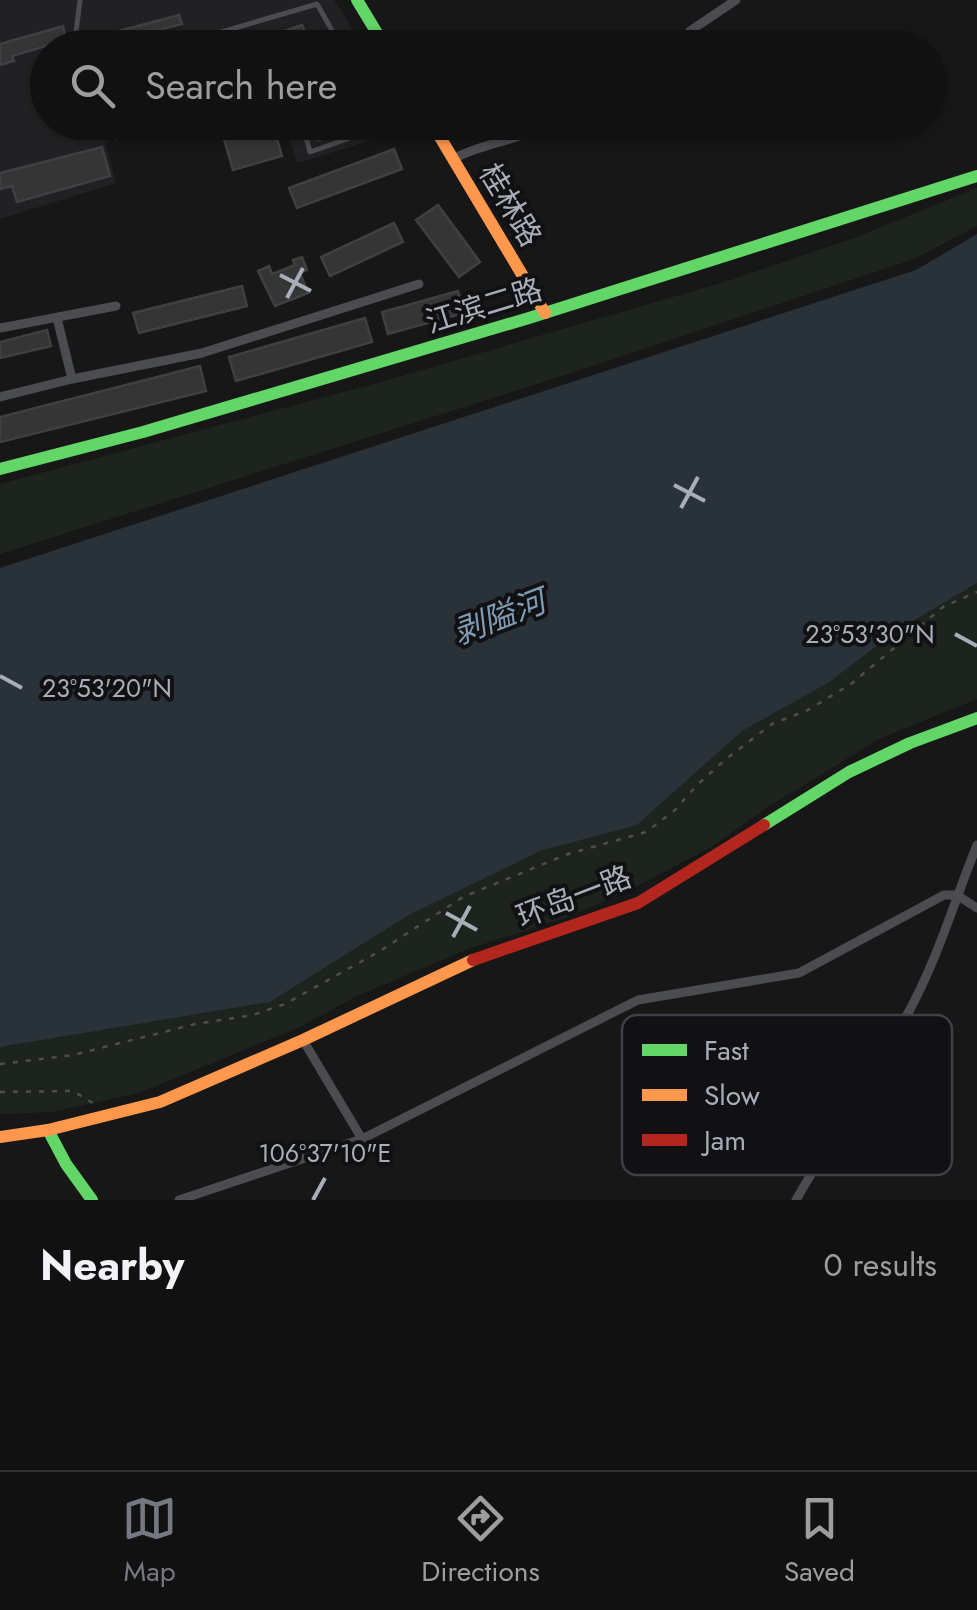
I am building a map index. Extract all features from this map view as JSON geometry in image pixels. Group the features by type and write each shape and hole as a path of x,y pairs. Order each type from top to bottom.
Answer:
{"street":[{"path":"357,0 375,30"},
{"path":"691,30 736,0"},
{"name":"桂林路","path":"442,140 546,314"},
{"path":"453,159 476,147 504,140"},
{"name":"江滨二路","path":"0,469 81,450 546,314 781,242 977,176"},
{"path":"0,397 202,353 419,284"},
{"path":"0,328 116,306"},
{"path":"56,318 72,380"},
{"name":"环岛一路","path":"0,1137 48,1130 160,1102 303,1040 459,964 638,903 849,772 910,743 977,718"},
{"path":"907,1015 952,919 977,845"},
{"path":"180,1200 362,1139 638,1000 799,973 944,895 957,895 977,908"},
{"path":"303,1040 362,1139"},
{"path":"48,1130 92,1200"},
{"path":"796,1200 811,1175"}],"lane":[{"path":"76,30 80,0"},
{"path":"226,30 316,4 331,30"},
{"path":"307,140 310,152 344,140"}],"path":[{"path":"0,1064 73,1055 195,1024 253,1015 285,1004 380,951 463,897 568,854 646,832 675,810 726,759 772,724 808,710 851,684 943,607 977,592"},
{"path":"0,1092 73,1091 112,1114"}],"shaded area":[{"path":"0,0 334,0 354,30 30,30 30,140 112,140 105,142 116,183 0,219"},
{"path":"290,140 372,140 297,163"},
{"path":"977,188 977,226 914,259 587,368 0,554 0,484 374,384 728,281 854,238"},
{"path":"977,583 977,699 881,738 771,805 713,846 628,891 568,917 468,949 357,996 300,1027 139,1093 52,1112 0,1114 0,1047 270,1002 407,916 540,851 637,825 742,731 828,683 898,630"}],"water":[{"name":"剥隘河","path":"977,234 977,583 898,630 828,683 742,731 637,825 540,851 407,916 270,1002 0,1047 0,568 916,270"}],"building":[{"path":"179,15 182,24 159,30 122,30"},
{"path":"30,35 30,51 0,65 0,44"},
{"path":"224,140 277,140 282,156 233,170"},
{"path":"102,147 110,176 17,202 12,186 0,189 0,173"},
{"path":"394,149 402,169 297,208 289,188"},
{"path":"438,205 480,262 459,277 416,220"},
{"path":"394,223 403,242 330,276 321,257"},
{"path":"302,257 307,270 300,273 308,293 275,306 258,271 269,266 272,274 295,265 293,260"},
{"path":"242,286 247,306 139,333 133,313"},
{"path":"458,291 464,313 388,334 382,312"},
{"path":"365,318 372,342 236,381 229,357"},
{"path":"47,330 51,346 0,358 0,342"},
{"path":"200,366 206,391 0,442 0,417"}],"traffic: fast":[{"path":"357,0 375,30"},
{"path":"0,469 143,432 529,318 977,176"},
{"path":"764,825 849,772 910,743 977,718"},
{"path":"48,1130 92,1200"}],"traffic: slow":[{"path":"442,140 545,313"},
{"path":"0,1137 48,1130 160,1102 473,960"}],"traffic: jam":[{"path":"473,960 638,903 764,825"}]}
